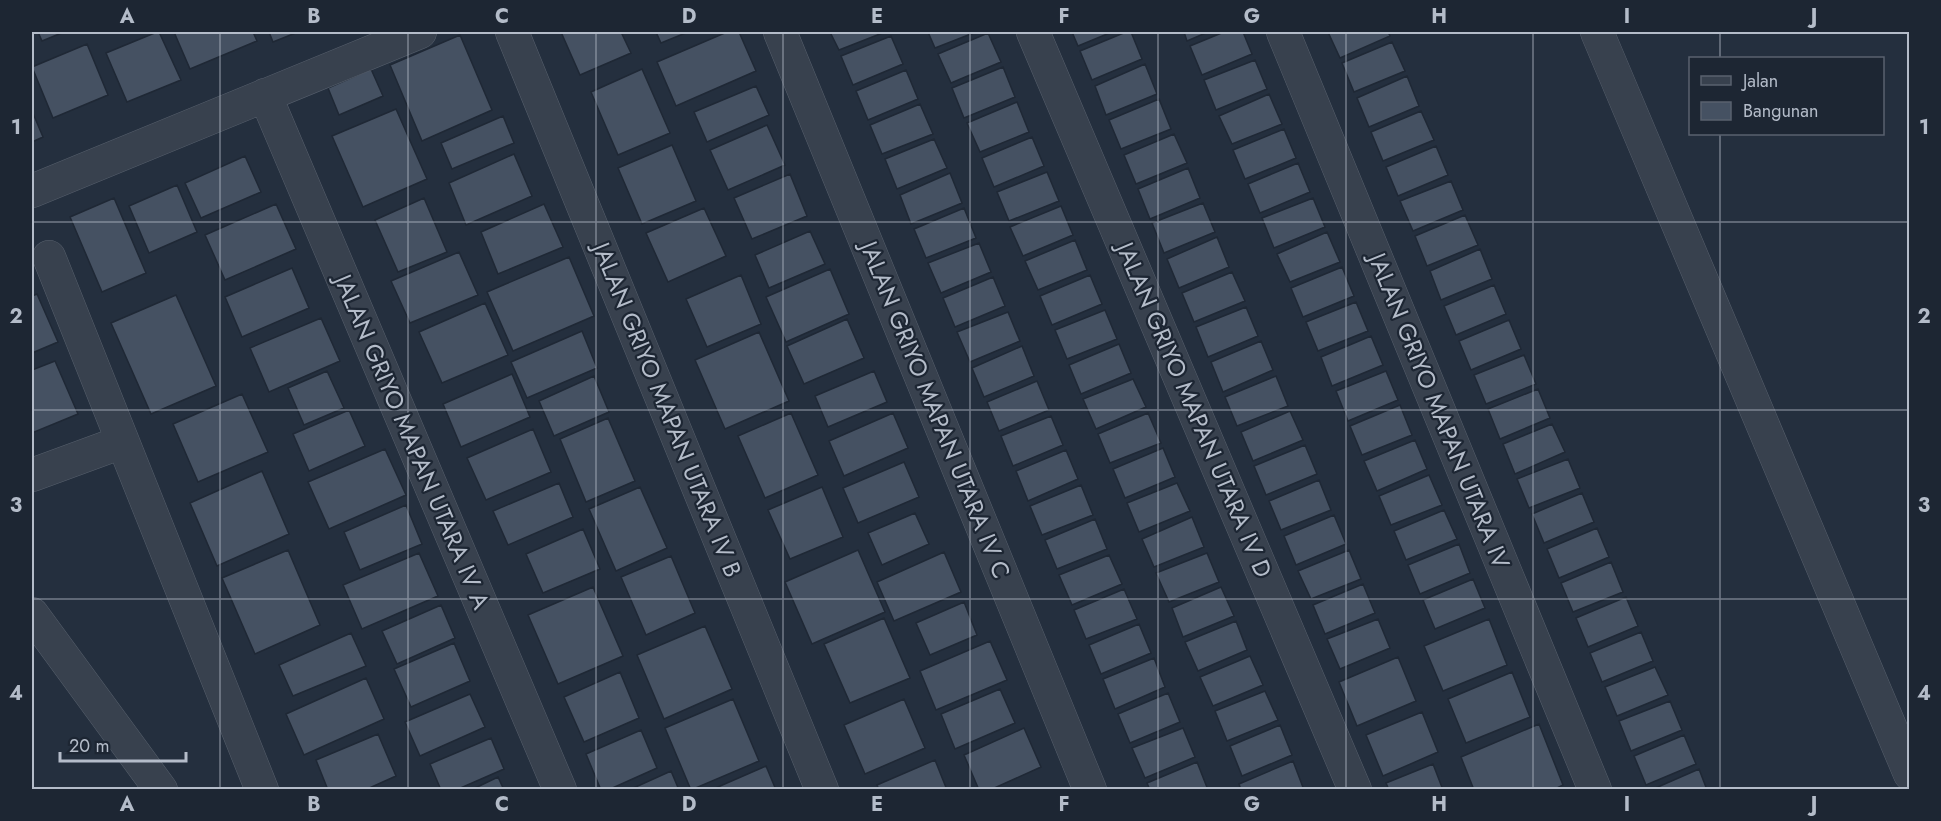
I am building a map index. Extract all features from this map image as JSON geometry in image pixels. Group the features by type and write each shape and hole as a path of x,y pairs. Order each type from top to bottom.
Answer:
{"street":[{"path":"32,191 420,32"},
{"name":"JALAN GRIYO MAPAN UTARA IV B","path":"512,32 822,789"},
{"name":"JALAN GRIYO MAPAN UTARA IV C","path":"780,32 1090,789"},
{"name":"JALAN GRIYO MAPAN UTARA IV D","path":"1033,32 1355,789"},
{"name":"JALAN GRIYO MAPAN UTARA IV","path":"1283,32 1595,789"},
{"path":"1597,32 1910,774"},
{"name":"JALAN GRIYO MAPAN UTARA IV A","path":"265,95 560,789"},
{"path":"49,257 262,789"},
{"path":"32,475 122,442"},
{"path":"32,614 160,789"}],"building":[{"path":"38,32 64,32 42,41"},
{"path":"157,32 181,80 127,102 106,53"},
{"path":"174,32 253,32 257,41 190,69"},
{"path":"269,32 298,32 273,42"},
{"path":"561,32 621,32 631,53 580,75"},
{"path":"656,32 688,32 661,43"},
{"path":"727,32 739,32 756,71 676,106 657,62"},
{"path":"830,32 885,32 839,50"},
{"path":"928,32 976,32 935,48"},
{"path":"1072,32 1112,32 1078,46"},
{"path":"1131,32 1142,59 1092,80 1080,51"},
{"path":"1184,32 1208,32 1187,41"},
{"path":"1224,32 1243,32 1252,54 1202,75 1190,46"},
{"path":"1328,32 1388,32 1390,36 1340,58"},
{"path":"988,33 1001,62 951,83 938,54"},
{"path":"460,35 492,110 422,141 390,65"},
{"path":"891,36 903,64 853,85 841,56"},
{"path":"1392,42 1405,71 1354,92 1342,63"},
{"path":"87,44 108,95 53,118 32,67"},
{"path":"1255,60 1267,89 1216,110 1204,80"},
{"path":"1145,64 1157,94 1106,115 1095,86"},
{"path":"1003,67 1015,97 964,118 952,88"},
{"path":"371,69 383,96 339,115 328,88"},
{"path":"642,69 670,133 618,155 591,92"},
{"path":"906,70 918,99 868,120 856,91"},
{"path":"1407,76 1419,106 1369,127 1357,98"},
{"path":"756,86 769,115 707,142 694,112"},
{"path":"1269,94 1282,124 1232,144 1219,116"},
{"path":"1159,99 1171,129 1121,149 1109,120"},
{"path":"1017,102 1029,132 980,152 967,123"},
{"path":"920,104 933,134 882,154 870,125"},
{"path":"396,109 427,179 363,207 332,136"},
{"path":"32,111 43,137 32,142"},
{"path":"1421,111 1434,140 1383,161 1371,132"},
{"path":"503,116 514,143 452,169 441,143"},
{"path":"767,125 785,165 728,190 710,150"},
{"path":"1284,129 1296,158 1245,179 1233,150"},
{"path":"1174,134 1187,163 1136,184 1124,155"},
{"path":"1032,137 1044,166 994,187 982,158"},
{"path":"934,139 947,168 897,189 885,159"},
{"path":"672,145 696,201 642,224 618,168"},
{"path":"1436,146 1448,175 1398,196 1386,167"},
{"path":"514,154 532,196 466,225 449,183"},
{"path":"245,156 261,192 201,218 185,183"},
{"path":"1298,163 1310,192 1260,213 1248,184"},
{"path":"1188,168 1200,198 1150,219 1138,189"},
{"path":"1047,172 1059,201 1009,221 997,192"},
{"path":"950,173 962,203 911,224 900,195"},
{"path":"790,174 807,216 752,239 734,198"},
{"path":"1451,181 1463,210 1413,231 1400,201"},
{"path":"177,185 197,232 149,253 129,206"},
{"path":"114,198 146,273 102,292 70,217"},
{"path":"424,198 447,252 398,272 375,220"},
{"path":"1313,198 1325,227 1274,248 1262,218"},
{"path":"1203,203 1215,232 1164,253 1152,223"},
{"path":"276,204 296,249 225,280 205,235"},
{"path":"544,204 563,247 498,274 481,232"},
{"path":"1061,206 1073,235 1023,256 1010,227"},
{"path":"704,208 726,256 668,282 646,233"},
{"path":"964,208 976,238 926,258 914,229"},
{"path":"1465,215 1478,245 1427,266 1415,236"},
{"path":"810,231 825,264 769,288 755,255"},
{"path":"1327,232 1340,262 1290,282 1277,254"},
{"path":"1217,237 1229,267 1179,288 1167,259"},
{"path":"1075,240 1087,270 1038,290 1025,261"},
{"path":"979,243 991,272 941,293 928,263"},
{"path":"1480,249 1492,279 1441,300 1430,271"},
{"path":"459,252 478,295 410,323 391,281"},
{"path":"569,257 594,316 513,351 487,292"},
{"path":"1342,267 1354,296 1303,317 1291,288"},
{"path":"292,268 309,308 242,337 225,297"},
{"path":"830,269 849,314 786,342 766,297"},
{"path":"1232,272 1245,301 1194,322 1182,293"},
{"path":"741,275 761,324 707,347 686,299"},
{"path":"1090,275 1102,304 1052,325 1040,296"},
{"path":"993,277 1005,306 955,327 943,298"},
{"path":"1494,285 1506,314 1456,335 1444,306"},
{"path":"37,294 58,342 32,353 32,296"},
{"path":"176,295 216,386 151,414 111,323"},
{"path":"1356,302 1368,331 1318,351 1306,322"},
{"path":"485,303 508,355 442,383 419,332"},
{"path":"1246,307 1258,336 1208,357 1196,327"},
{"path":"1105,310 1117,339 1067,359 1055,330"},
{"path":"1008,312 1020,341 970,362 957,332"},
{"path":"321,318 340,361 269,392 250,348"},
{"path":"847,319 864,358 804,384 787,346"},
{"path":"1509,320 1521,349 1471,370 1459,341"},
{"path":"582,331 597,368 527,398 511,362"},
{"path":"759,332 789,401 725,429 695,360"},
{"path":"1371,336 1383,365 1332,386 1321,357"},
{"path":"1261,341 1273,370 1223,392 1211,362"},
{"path":"1119,344 1131,373 1081,394 1069,365"},
{"path":"1022,346 1034,376 984,397 972,368"},
{"path":"1524,355 1536,384 1486,404 1474,375"},
{"path":"55,361 78,414 32,433 32,370"},
{"path":"327,371 344,408 304,425 288,388"},
{"path":"874,371 887,402 828,427 815,396"},
{"path":"1386,371 1398,400 1348,421 1336,391"},
{"path":"512,374 530,417 461,447 443,404"},
{"path":"594,376 609,412 554,436 539,401"},
{"path":"1276,376 1288,406 1237,426 1225,397"},
{"path":"1133,379 1146,407 1096,429 1083,399"},
{"path":"1037,381 1049,410 999,431 987,402"},
{"path":"1538,389 1550,418 1500,439 1488,409"},
{"path":"242,394 268,452 198,482 173,424"},
{"path":"1400,405 1412,435 1362,455 1350,426"},
{"path":"349,410 365,446 309,471 293,434"},
{"path":"1290,411 1303,440 1253,461 1241,432"},
{"path":"791,413 818,475 765,498 738,436"},
{"path":"893,413 908,448 844,476 829,441"},
{"path":"1148,413 1161,443 1110,463 1098,434"},
{"path":"1051,416 1063,445 1013,466 1001,436"},
{"path":"608,418 635,481 586,502 560,439"},
{"path":"1552,424 1565,452 1515,474 1503,444"},
{"path":"533,429 551,472 486,500 467,458"},
{"path":"1415,440 1427,469 1377,491 1364,461"},
{"path":"1305,445 1317,474 1266,495 1254,466"},
{"path":"1163,448 1175,477 1125,498 1113,469"},
{"path":"385,449 406,495 329,529 308,482"},
{"path":"1066,450 1078,479 1028,501 1016,471"},
{"path":"1568,459 1580,488 1529,508 1517,479"},
{"path":"904,462 919,497 858,523 843,488"},
{"path":"262,471 289,534 217,566 190,503"},
{"path":"1429,475 1442,505 1391,525 1379,496"},
{"path":"1319,480 1331,510 1281,530 1269,501"},
{"path":"559,483 573,517 508,545 493,511"},
{"path":"1177,483 1190,511 1139,532 1127,503"},
{"path":"1081,485 1093,515 1042,535 1030,506"},
{"path":"640,487 667,548 616,571 589,509"},
{"path":"822,487 843,537 790,559 768,510"},
{"path":"1582,493 1594,522 1544,543 1532,514"},
{"path":"406,505 422,544 360,570 344,532"},
{"path":"1444,510 1457,539 1406,560 1394,531"},
{"path":"915,513 929,544 882,565 868,533"},
{"path":"1334,515 1346,544 1296,565 1284,536"},
{"path":"1192,517 1204,547 1154,567 1142,539"},
{"path":"1095,519 1107,549 1057,569 1045,540"},
{"path":"1597,528 1609,557 1559,578 1547,549"},
{"path":"583,529 600,569 543,593 526,554"},
{"path":"1459,544 1470,573 1420,594 1408,565"},
{"path":"288,550 320,625 255,654 222,578"},
{"path":"858,550 885,612 812,644 785,582"},
{"path":"1349,550 1361,579 1311,599 1298,571"},
{"path":"944,552 961,592 894,621 877,582"},
{"path":"419,553 438,596 362,629 343,585"},
{"path":"1207,553 1219,582 1169,602 1156,573"},
{"path":"1109,555 1122,584 1072,605 1059,575"},
{"path":"671,556 695,613 646,635 621,577"},
{"path":"1611,562 1623,592 1573,612 1561,583"},
{"path":"1473,579 1485,608 1435,629 1423,600"},
{"path":"1363,584 1375,613 1325,634 1313,605"},
{"path":"593,587 623,656 558,684 528,615"},
{"path":"1221,587 1234,616 1183,637 1172,608"},
{"path":"1124,589 1137,619 1086,639 1074,610"},
{"path":"1626,597 1638,626 1588,647 1576,618"},
{"path":"964,602 977,635 930,655 916,623"},
{"path":"441,605 455,638 397,664 382,631"},
{"path":"884,618 910,678 850,703 824,644"},
{"path":"1378,619 1390,648 1340,669 1327,639"},
{"path":"1489,619 1507,665 1443,691 1424,646"},
{"path":"1236,621 1247,650 1198,671 1185,642"},
{"path":"1139,624 1151,653 1101,674 1089,645"},
{"path":"705,626 732,689 664,719 637,655"},
{"path":"1641,632 1653,661 1602,682 1590,653"},
{"path":"351,633 366,666 293,696 279,665"},
{"path":"990,641 1007,680 936,710 920,671"},
{"path":"454,643 470,681 411,707 394,669"},
{"path":"1250,656 1263,685 1213,706 1200,677"},
{"path":"1398,657 1416,701 1357,726 1339,682"},
{"path":"1154,658 1165,687 1115,709 1103,679"},
{"path":"1655,667 1668,695 1617,716 1605,687"},
{"path":"620,672 639,718 584,742 564,697"},
{"path":"1512,672 1530,717 1466,743 1448,699"},
{"path":"366,678 384,719 304,755 286,714"},
{"path":"1000,689 1015,723 955,749 941,714"},
{"path":"1265,691 1278,720 1227,741 1215,711"},
{"path":"1168,693 1180,722 1130,743 1118,714"},
{"path":"470,694 485,727 420,756 405,722"},
{"path":"733,699 759,761 691,790 665,728"},
{"path":"904,699 925,748 865,774 844,725"},
{"path":"1670,701 1682,730 1631,751 1619,721"},
{"path":"1422,712 1438,752 1383,776 1366,735"},
{"path":"1539,724 1563,785 1553,790 1474,790 1461,757"},
{"path":"1280,725 1292,755 1242,776 1230,746"},
{"path":"1024,728 1041,767 990,790 979,790 964,755"},
{"path":"1183,728 1195,757 1145,778 1132,748"},
{"path":"641,730 657,768 608,790 601,790 586,754"},
{"path":"378,734 396,776 365,790 328,790 316,760"},
{"path":"1684,735 1696,764 1646,785 1634,756"},
{"path":"491,738 504,769 456,790 441,790 430,764"},
{"path":"935,760 947,790 879,790 877,785"},
{"path":"1293,761 1304,790 1241,790 1239,784"},
{"path":"1197,762 1208,790 1150,790 1147,783"},
{"path":"1433,764 1443,790 1389,790 1386,783"},
{"path":"766,766 776,790 711,790"},
{"path":"1699,769 1707,790 1651,790"},
{"path":"671,771 679,790 629,790"},
{"path":"498,777 504,790 471,790"}]}
